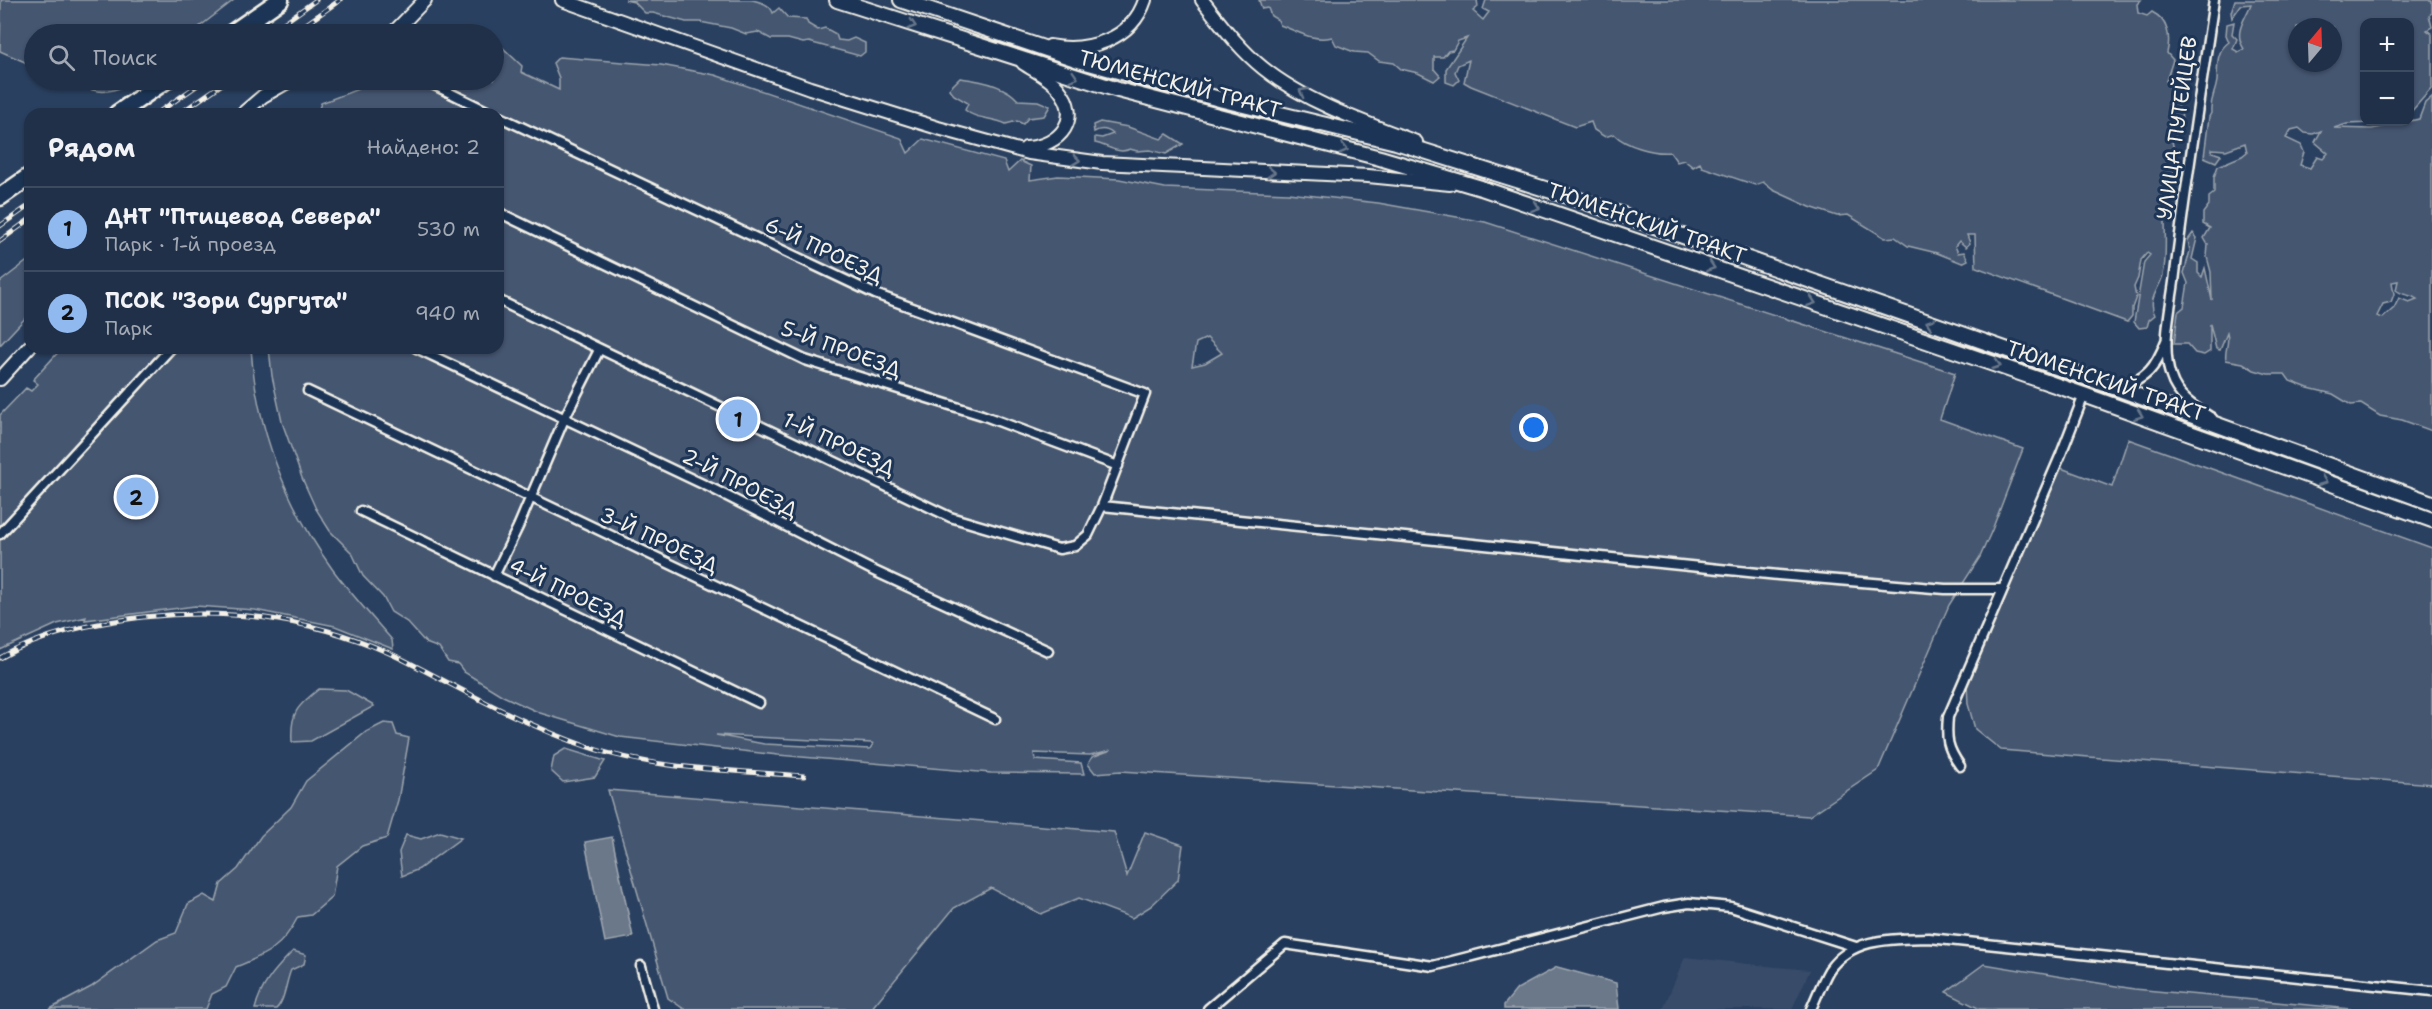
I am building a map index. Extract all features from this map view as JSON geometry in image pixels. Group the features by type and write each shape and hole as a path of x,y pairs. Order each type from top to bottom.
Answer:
{"highway":[{"path":"245,24 280,0"},
{"path":"126,108 152,90"},
{"path":"0,197 24,180"}],"main road":[{"path":"402,24 422,3 432,0"},
{"path":"562,0 810,88 998,146 1029,153 1102,164 1408,178 1481,188"},
{"name":"ТЮМЕНСКИЙ ТРАКТ","path":"837,0 1018,60 1118,90 1380,158 1481,188 2084,395 2432,520"},
{"name":"ТЮМЕНСКИЙ ТРАКТ","path":"901,0 1082,61 1364,134 1473,165 1678,234 2119,389 2432,503"},
{"path":"1024,42 1076,49 1104,43 1126,28 1136,17 1145,0"},
{"path":"1202,0 1251,57 1282,81 1354,117 1473,165"},
{"path":"998,146 1024,148 1048,145 1064,131 1068,120 1067,103 1056,85 1018,60"},
{"path":"249,108 274,90"},
{"path":"0,379 24,353"}],"street":[{"name":"УЛИЦА ПУТЕЙЦЕВ","path":"2168,338 2176,262 2214,0"},
{"path":"442,90 480,108"},
{"name":"6-Й ПРОЕЗД","path":"504,119 875,294 1145,394 1118,466"},
{"name":"5-Й ПРОЕЗД","path":"504,215 805,360 982,415 1118,466"},
{"name":"1-Й ПРОЕЗД","path":"504,303 950,517 1059,549 1075,546 1089,535 1102,506"},
{"path":"2119,389 2138,382 2150,372 2168,338"},
{"path":"2168,338 2169,369 2174,386 2186,401 2233,431"},
{"path":"494,576 518,527 565,417 599,350"},
{"path":"0,534 165,354"},
{"name":"2-Й ПРОЕЗД","path":"429,354 711,488 872,570 1048,651"},
{"name":"3-Й ПРОЕЗД","path":"308,391 995,719"},
{"path":"1960,766 1950,752 1947,736 1948,717 2054,472 2084,395"},
{"path":"1118,466 1102,506 1778,575 1945,589 2001,590"},
{"name":"4-Й ПРОЕЗД","path":"361,511 759,704"},
{"path":"1208,1009 1285,944 1433,966 1664,907 1689,903 1731,906 1856,947"},
{"path":"1811,1009 1828,971 1856,947 1876,941 1929,938 2432,991"},
{"path":"641,966 652,1009"}],"shaded area":[{"path":"1,0 234,0 203,24 24,24 24,62 0,51"},
{"path":"625,0 752,0 767,5 773,13 779,8 788,18 806,19 808,24 818,30 825,28 836,34 838,40 847,41 854,38 865,43 865,52 860,56 809,42 771,39 758,32 746,34 731,28 700,22 686,22 645,13 634,2"},
{"path":"1259,0 1477,0 1478,7 1473,11 1483,20 1489,12 1483,9 1486,0 2141,0 2137,4 2138,13 2147,16 2152,12 2165,24 2169,41 2167,53 2173,60 2166,81 2170,86 2177,82 2182,93 2177,104 2182,118 2181,123 2172,141 2176,160 2172,169 2176,177 2170,184 2172,189 2164,204 2170,212 2165,218 2163,275 2152,304 2155,315 2149,320 2147,327 2139,328 2134,322 2144,262 2150,255 2147,253 2141,260 2134,287 2136,297 2132,316 2127,322 1976,267 1975,235 1967,235 1970,243 1966,247 1959,241 1955,246 1958,253 1964,252 1968,260 1962,263 1937,253 1908,246 1895,237 1885,238 1848,215 1837,216 1810,207 1773,190 1763,182 1755,185 1702,167 1700,163 1693,167 1684,160 1677,162 1670,152 1656,152 1640,148 1625,142 1614,134 1605,137 1594,130 1591,122 1575,127 1471,86 1464,82 1469,60 1458,65 1455,72 1459,80 1454,85 1446,82 1446,69 1467,38 1458,41 1453,50 1448,51 1443,57 1434,57 1434,69 1440,76 1434,81 1418,73 1401,69 1394,63 1379,61 1368,53 1354,52 1336,45 1332,37 1312,37 1280,25 1278,20 1271,16 1268,8 1262,9"},
{"path":"2235,0 2432,0 2432,13 2429,15 2432,27 2427,30 2432,34 2432,88 2414,108 2414,18 2360,18 2360,123 2334,128 2372,129 2386,126 2414,126 2414,120 2419,119 2425,103 2432,97 2432,431 2402,420 2380,416 2361,404 2351,405 2333,394 2290,381 2285,374 2268,374 2254,370 2243,363 2226,360 2227,333 2220,350 2216,349 2210,324 2210,351 2204,355 2195,353 2187,344 2174,344 2178,312 2184,307 2188,283 2184,273 2190,251 2188,240 2193,233 2197,238 2192,259 2198,263 2198,273 2202,277 2205,268 2212,300 2211,272 2207,257 2208,245 2204,238 2210,228 2203,224 2203,213 2209,205 2209,197 2214,193 2214,177 2218,166 2247,152 2245,143 2226,150 2212,149 2212,152 2221,155 2216,162 2204,157 2211,103 2217,81 2218,60 2221,50 2229,42 2226,35 2227,24 2234,22 2232,34 2237,39 2233,49 2238,52 2244,49 2240,32 2251,4 2241,5 2232,18 2231,12","holes":["2299,128 2305,133 2313,134 2321,131 2315,142 2328,153 2323,159 2317,157 2310,168 2300,165 2304,152 2301,145 2286,138 2291,130","2398,281 2396,290 2417,299 2409,302 2399,298 2394,308 2383,318 2377,316 2383,304 2391,302 2394,294 2392,282"]},
{"path":"504,49 522,66 521,72 559,90 559,78 553,63 559,57 661,65 715,75 901,138 908,153 923,139 1004,161 1008,172 1020,161 1031,166 1030,180 1058,176 1119,179 1165,188 1288,193 1378,203 1485,222 1955,373 1940,419 2023,449 1980,557 1949,605 1878,770 1809,816 1121,771 1095,773 1088,764 1092,757 1111,750 1090,755 1034,753 1035,760 1081,763 1084,774 991,773 778,755 620,737 540,713 503,696 464,672 458,664 448,662 439,648 426,643 407,622 391,612 383,597 363,576 352,553 330,531 316,509 282,422 270,354 504,354 504,108 319,108 321,103 355,90 504,90","holes":["1207,338 1222,353 1205,363 1192,366 1196,343","716,735 872,743 870,749 764,744"]},
{"path":"960,78 999,87 1018,100 1038,101 1050,106 1044,116 1028,118 1023,124 1017,121 1006,124 974,115 965,110 968,103 954,95 949,89"},
{"path":"1100,122 1128,127 1161,139 1167,134 1183,144 1166,154 1150,150 1117,150 1095,143 1095,137 1102,138 1113,134 1104,130 1094,132 1093,125"},
{"path":"24,264 24,319 0,345 0,282"},
{"path":"57,354 252,354 259,407 276,464 288,492 316,545 340,579 392,640 393,649 335,626 255,610 195,606 85,620 86,617 57,624 0,650 0,415 26,388 31,391 38,384 33,380"},
{"path":"2128,439 2432,548 2432,784 2001,750 1975,729 1968,704 1967,684 2061,468 2112,487"},
{"path":"319,689 346,690 374,706 311,741 292,742 292,724 296,711"},
{"path":"384,723 393,724 397,735 409,738 398,800 387,838 362,846 337,866 332,897 311,915 298,917 286,936 273,949 236,967 226,987 212,994 206,1009 50,1009 91,987 157,940 176,933 188,904 204,895 216,902 221,884 238,869 261,836 291,807 306,781 366,732"},
{"path":"565,749 605,761 595,777 563,782 551,771 554,756"},
{"path":"608,790 1114,832 1127,876 1145,832 1183,845 1178,880 1151,906 1132,918 1079,898 1041,914 991,888 954,908 871,1009 684,1009 668,998"},
{"path":"440,832 461,838 419,869 402,876 399,852 406,835 421,839"},
{"path":"612,837 633,937 605,942 585,842"},
{"path":"293,951 306,955 304,964 291,970 279,1005 276,1009 255,1009 265,984"},
{"path":"1685,957 1810,970 1792,1009 1663,1009"},
{"path":"1984,964 2134,989 2351,1009 1980,1009 1946,992"},
{"path":"1557,967 1616,983 1619,1009 1504,1009 1504,1005 1517,989"}],"railway":[{"path":"282,24 316,0"},
{"path":"306,24 340,0"},
{"path":"165,108 191,90"},
{"path":"188,108 214,90"},
{"path":"0,226 24,209"},
{"path":"0,241 24,223"},
{"path":"0,658 34,642 70,630 125,619 211,614 277,620 309,626 373,646 541,728 614,755 667,765 804,776"}],"place":[{"name":"ДНТ \"Птицевод Севера\"","path":"738,419"},
{"name":"ПСОК \"Зори Сургута\"","path":"136,497"}]}
